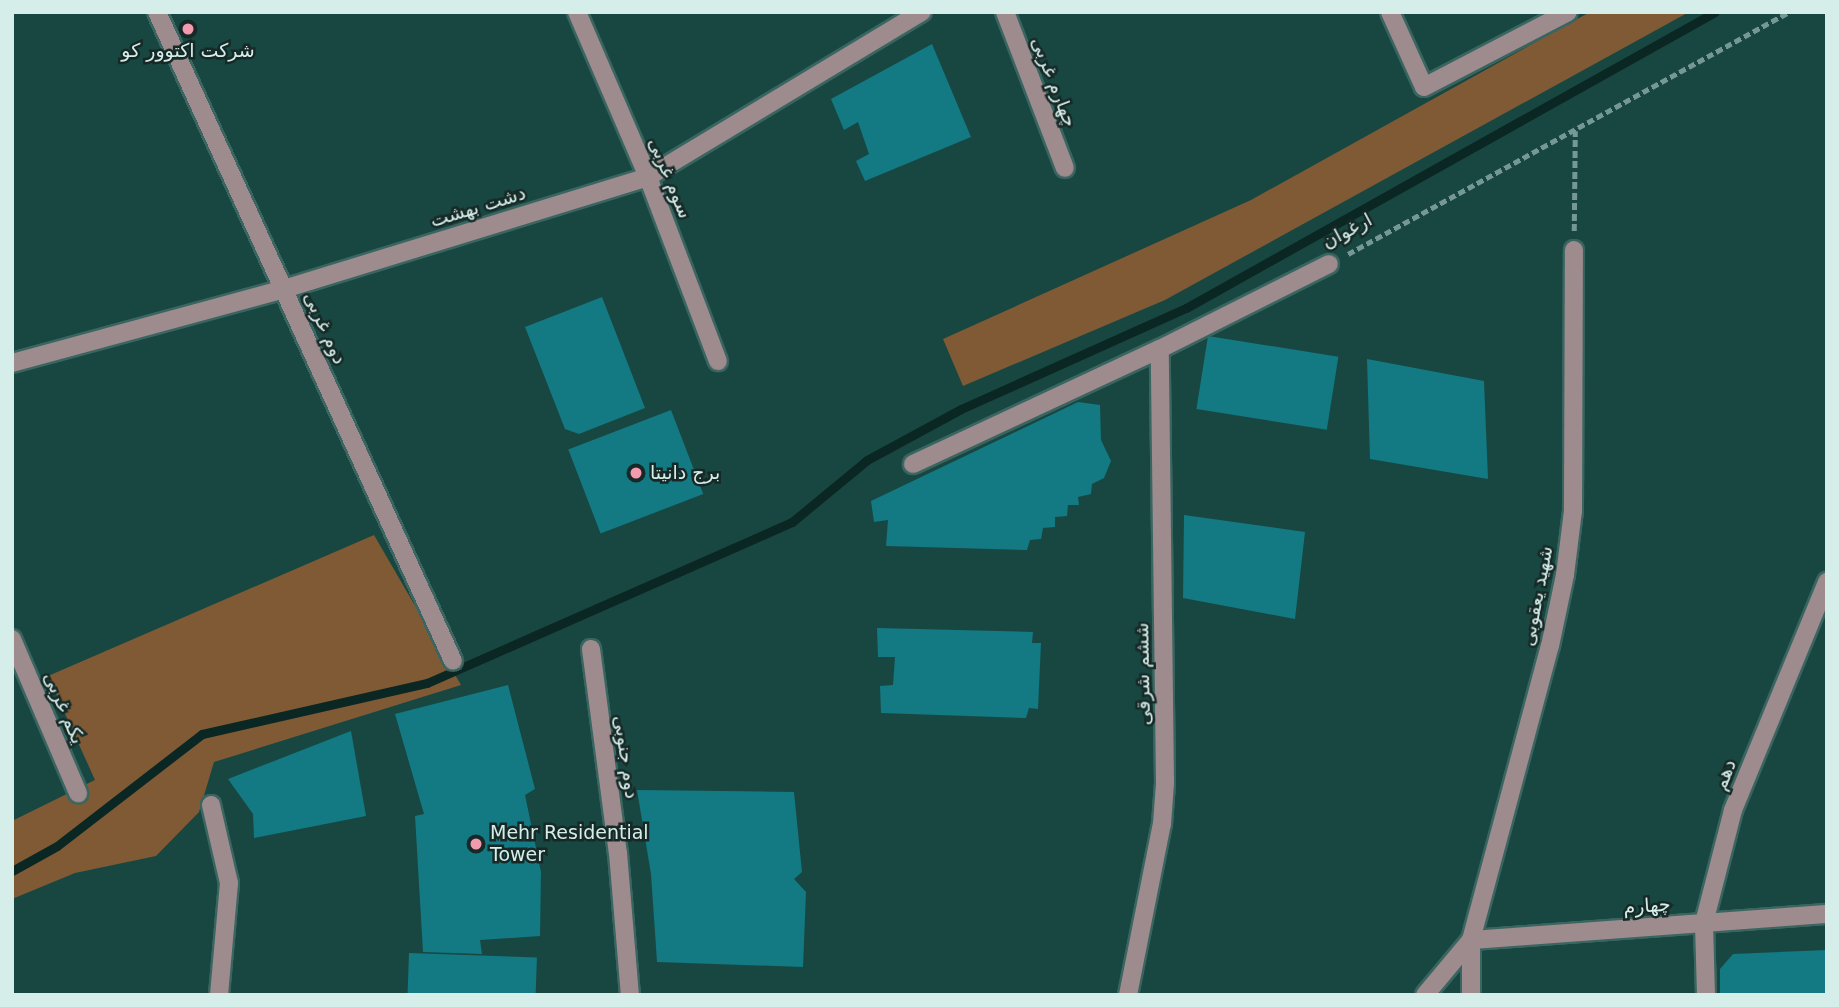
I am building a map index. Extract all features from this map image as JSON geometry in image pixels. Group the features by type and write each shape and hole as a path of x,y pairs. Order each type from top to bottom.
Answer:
{"street":[{"name":"دوم غربی","path":"157,12 453,661"},
{"name":"سوم غربی","path":"577,12 648,177 718,361"},
{"name":"دشت بهشت","path":"12,363 284,289 648,177 922,12"},
{"name":"چهارم غربی","path":"1005,12 1065,168"},
{"path":"1390,12 1424,87 1568,12"},
{"name":"شهید یعقوبی","path":"1471,940 1550,646 1565,575 1573,511 1574,250"},
{"name":"ارغوان","path":"913,464 1160,349 1329,264"},
{"name":"ششم شرقی","path":"1128,995 1162,824 1165,783 1160,349"},
{"name":"دهم","path":"1706,995 1704,922 1733,810 1827,582"},
{"name":"یکم غربی","path":"12,639 78,793"},
{"name":"دوم جنوبی","path":"591,649 618,853 630,995"},
{"path":"211,805 229,883 219,995"},
{"name":"چهارم","path":"1471,940 1827,914"},
{"path":"1425,995 1471,940"},
{"path":"1471,940 1471,995"}],"path":[{"name":"ارغوان","path":"1329,264 1789,12"},
{"path":"1574,250 1575,130"}],"shaded area":[{"path":"1590,12 1689,12 1165,300 963,386 943,339 1251,200"},
{"path":"374,535 461,685 214,762 199,812 156,856 75,873 12,899 12,821 95,780 48,676"}],"building":[{"path":"932,44 971,137 865,181 856,161 869,154 858,122 844,130 831,99"},
{"path":"602,297 645,408 579,434 565,429 525,327"},
{"path":"1208,336 1338,357 1327,430 1196,409"},
{"path":"1367,359 1484,381 1488,479 1370,459"},
{"path":"1078,402 1100,405 1101,440 1111,461 1104,478 1092,484 1091,494 1078,497 1079,505 1068,505 1067,516 1055,517 1055,527 1043,528 1041,539 1030,540 1027,550 886,546 888,520 874,522 871,501"},
{"name":"برج دانیتا","path":"671,410 703,494 601,533 568,449"},
{"path":"1184,515 1305,532 1295,619 1183,598"},
{"path":"877,628 1033,632 1032,643 1041,643 1038,709 1029,708 1026,718 881,713 880,686 893,685 895,657 878,657"},
{"name":"Mehr Residential Tower","path":"508,685 535,789 525,795 541,872 540,936 480,940 482,954 423,952 415,816 424,814 395,714"},
{"path":"351,731 366,816 254,838 253,814 228,779"},
{"path":"637,790 794,792 802,872 794,879 806,892 803,967 657,962 651,874"},
{"path":"1827,950 1827,995 1720,995 1720,969 1733,954"},
{"path":"409,953 537,957 536,995 408,995"}],"waterway":[{"path":"12,871 57,846 202,734 427,683 792,522 867,460 961,409 1186,308 1715,12"}],"place":[{"name":"شرکت اکتوور کو","path":"188,29"},
{"name":"برج دانیتا","path":"636,473"},
{"name":"Mehr Residential Tower","path":"476,844"}]}
